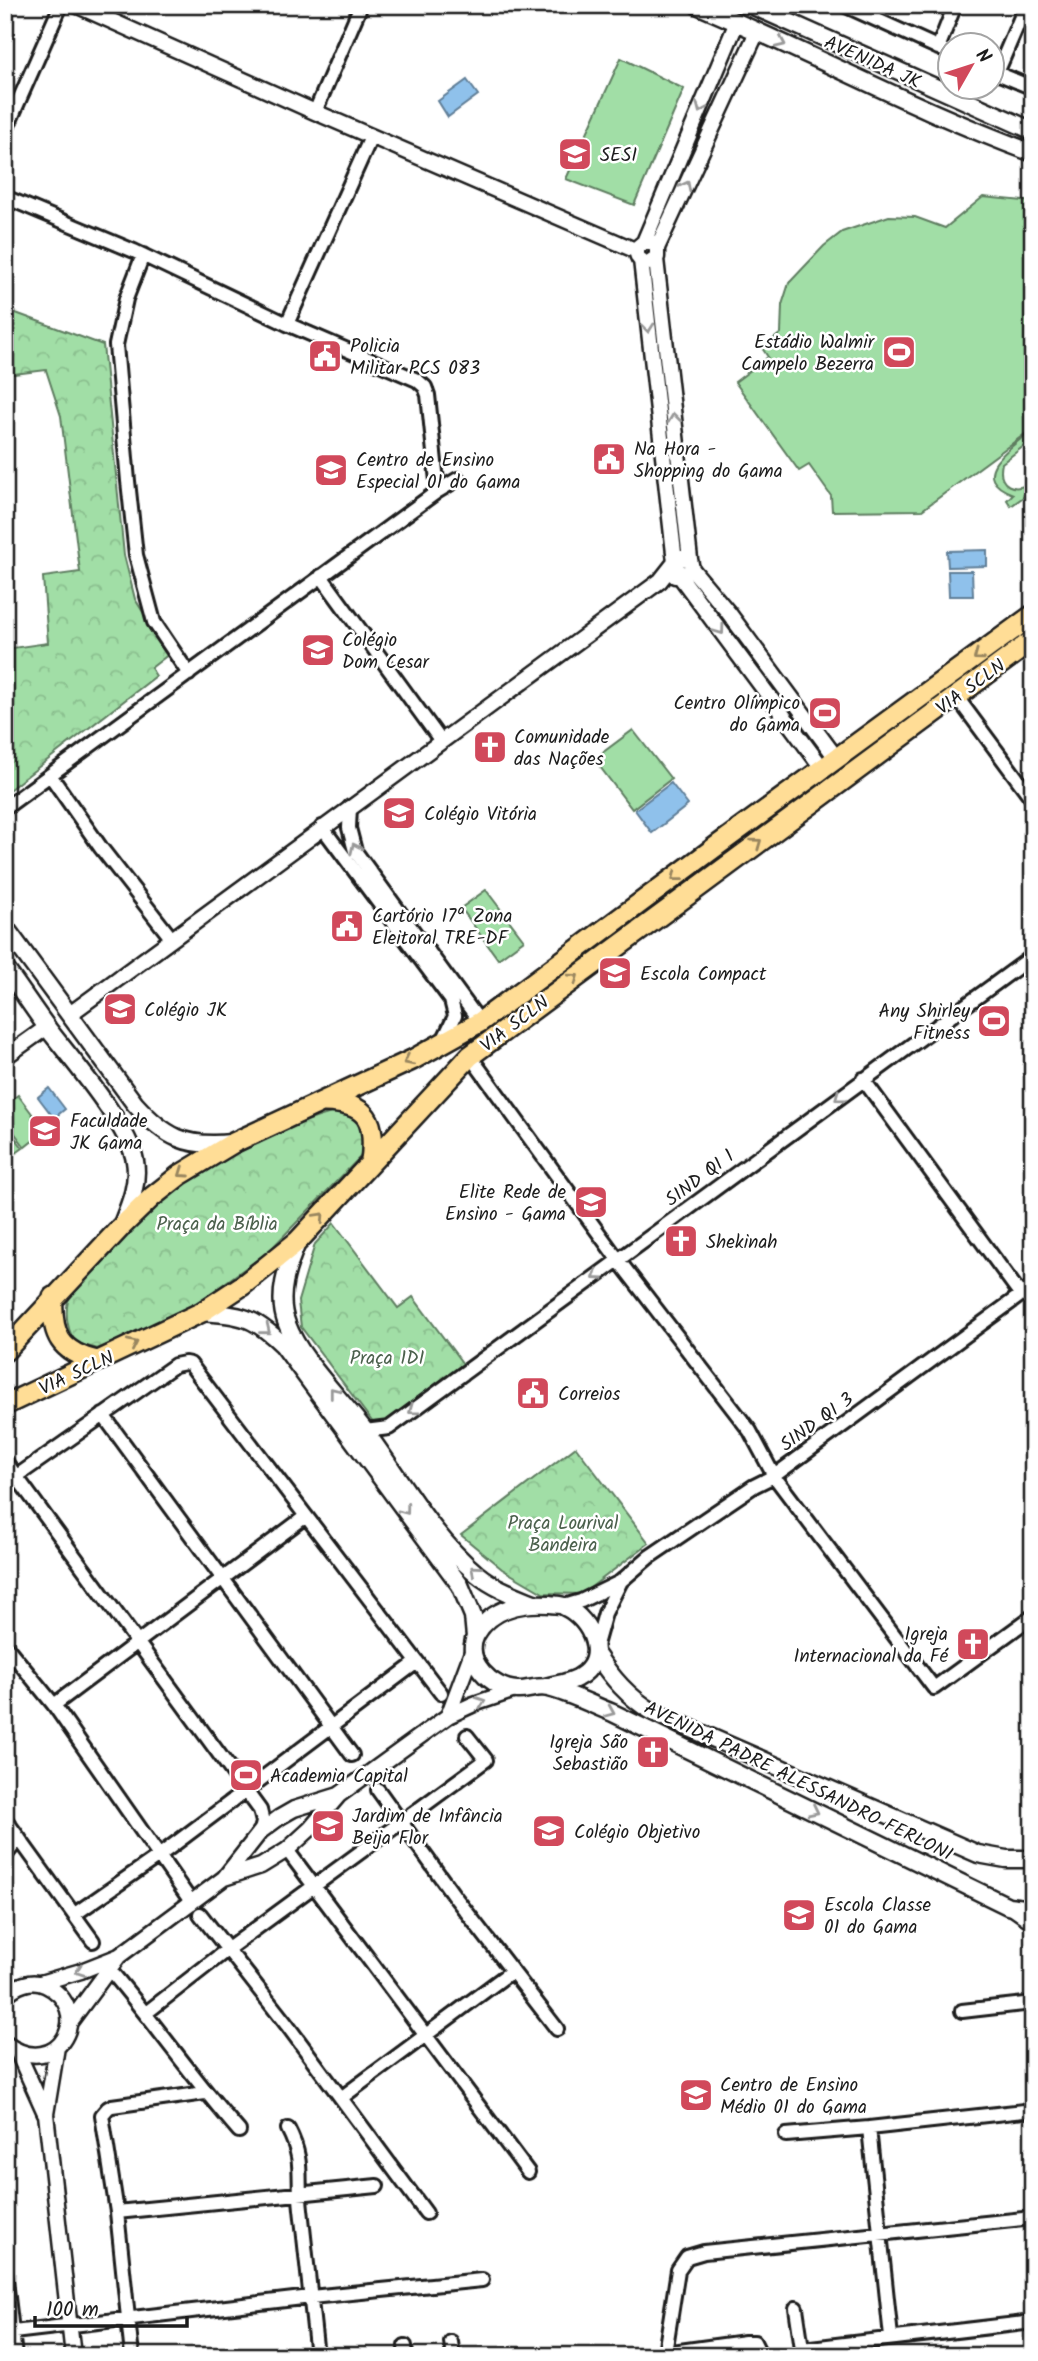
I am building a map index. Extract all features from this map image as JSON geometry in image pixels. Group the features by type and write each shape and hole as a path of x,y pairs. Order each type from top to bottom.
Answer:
{"main road":[{"name":"AVENIDA JK","path":"697,5 975,132 1033,153"},
{"name":"AVENIDA JK","path":"751,5 936,88"},
{"path":"930,110 939,107 942,102"},
{"name":"AVENIDA JK","path":"971,102 1033,131"},
{"path":"975,132 973,115 984,107"},
{"name":"VIA SCLN","path":"5,1405 202,1312 243,1285 298,1241 470,1056 794,816 830,764 1033,615"},
{"name":"VIA SCLN","path":"5,1351 121,1227 180,1175 233,1143 412,1060 480,1022 782,800 808,793 956,696 1033,640"},
{"path":"782,800 791,806 794,816"},
{"path":"5,927 151,1122 169,1135 197,1144 233,1143"},
{"path":"20,988 18,976 25,967 31,966 41,976"},
{"path":"5,968 130,1144 135,1162 132,1199 121,1227"},
{"path":"84,1076 89,1077 100,1070 104,1059"},
{"path":"323,1102 347,1105 366,1116 374,1135 371,1162"},
{"path":"202,1312 231,1314 251,1319 283,1345 460,1585 473,1616 474,1645 480,1669 492,1682 515,1690 546,1687 577,1678 591,1665 596,1649 587,1628 578,1617 564,1606 534,1603 506,1592 470,1567 447,1544 365,1431 298,1346 286,1323 282,1305 287,1266 298,1241"},
{"path":"53,1297 52,1318 57,1336 69,1351 97,1361"},
{"path":"474,1645 488,1619 509,1608 534,1603"},
{"name":"AVENIDA PADRE ALESSANDRO FERLONI","path":"596,1649 611,1676 622,1689 651,1711 978,1854 1006,1859 1033,1859"},
{"name":"AVENIDA PADRE ALESSANDRO FERLONI","path":"546,1687 613,1713 1008,1906 1033,1909"},
{"path":"889,1847 900,1830 899,1819"},
{"path":"910,1858 914,1843 926,1832"}],"street":[{"path":"5,132 61,5"},
{"path":"76,5 371,137 647,252"},
{"path":"315,112 361,5"},
{"path":"844,5 936,47"},
{"path":"944,32 955,5"},
{"path":"1006,51 1028,10"},
{"path":"737,22 647,252 684,566 749,670 830,764"},
{"path":"647,252 757,32"},
{"path":"720,63 739,70"},
{"path":"1006,77 1033,88"},
{"path":"287,324 371,137"},
{"path":"5,197 144,255 287,324 416,380 425,387 428,395 438,491"},
{"path":"144,255 126,299 116,345 129,493 136,555 154,622 189,674"},
{"path":"5,808 458,479"},
{"path":"70,1014 660,580 684,566"},
{"path":"684,566 763,660 830,764"},
{"path":"321,576 441,741"},
{"path":"749,670 757,669 763,660"},
{"path":"956,696 1033,800"},
{"path":"50,775 101,848 172,939"},
{"path":"350,807 349,828 355,851 480,1022"},
{"path":"323,827 451,1000 455,1016 442,1043"},
{"name":"SIND QI 1","path":"388,1428 1033,956"},
{"path":"5,1057 47,1027"},
{"path":"470,1056 619,1261 750,1431 774,1476 934,1688 1033,1616"},
{"path":"863,1079 1021,1295"},
{"name":"SIND QI 3","path":"615,1588 649,1557 754,1486 774,1476 1033,1286"},
{"path":"5,1489 17,1476 175,1365 190,1364 441,1693"},
{"path":"103,1415 352,1755"},
{"path":"365,1431 388,1428 379,1450"},
{"path":"5,1461 260,1810 263,1822 261,1831"},
{"path":"54,1705 306,1516"},
{"path":"564,1606 615,1588"},
{"path":"596,1649 605,1613 615,1588"},
{"path":"5,1645 54,1705 196,1909 426,2213"},
{"path":"448,1716 474,1645"},
{"path":"75,1914 160,1855 417,1662"},
{"path":"224,1878 261,1866 287,1850 310,1829 339,1795 448,1716 515,1690"},
{"path":"146,2013 228,1949 486,1760 467,1735"},
{"path":"379,1790 557,2029"},
{"path":"8,1991 26,1983 40,1983 81,1971 119,1956 196,1909 261,1831 280,1816 339,1795"},
{"path":"260,1810 272,1816 280,1816"},
{"path":"294,1810 304,1814 310,1829"},
{"path":"5,1819 93,1941"},
{"path":"5,1856 19,1838"},
{"path":"248,1846 251,1855 261,1866"},
{"path":"287,1850 528,2172"},
{"path":"1008,1906 1033,1922"},
{"path":"5,2043 18,2053 32,2056 45,2054 57,2047 66,2036 70,2022 119,1956"},
{"path":"341,2098 512,1971"},
{"path":"114,1975 146,2013 205,2093 240,2130"},
{"path":"40,1983 56,1990 67,2004 70,2022"},
{"path":"962,2011 1033,2003"},
{"path":"57,2047 46,2115 73,2356"},
{"path":"18,2053 46,2115"},
{"path":"132,2356 117,2211 102,2115 112,2106 205,2093"},
{"path":"786,2135 1033,2110"},
{"path":"869,2128 891,2337"},
{"path":"288,2129 298,2151 299,2192 317,2356"},
{"path":"117,2211 377,2186"},
{"path":"665,2355 678,2270 687,2257 704,2252 1033,2217"},
{"path":"5,2272 9,2333 15,2356"},
{"path":"9,2333 311,2297 482,2280"},
{"path":"796,2308 803,2353 891,2337 1033,2322"},
{"path":"451,2342 453,2356"},
{"path":"644,2356 754,2342 761,2356"}],"green space":[{"path":"621,58 684,89 634,205 566,179"},
{"name":"Estádio Walmir Campelo Bezerra","path":"983,197 1033,202 1033,428 922,510 832,511 831,496 809,465 799,471 735,382 768,357 762,348 781,333 782,305 789,283 824,246 842,232 889,216 915,217 945,228"},
{"path":"5,309 103,345 124,555 135,599 169,654 151,668 156,676 5,793 5,649 48,643 43,577 80,572 61,416 46,370 5,375"},
{"path":"1033,430 1033,439 1002,463 1002,477 1008,486 1019,487 1033,481 1033,490 1011,506 1007,500 1013,494 999,487 993,479 993,470 1005,452"},
{"path":"633,730 671,779 632,809 594,759"},
{"path":"486,890 524,940 498,959 461,908"},
{"path":"18,1095 45,1131 25,1147 5,1120 5,1105"},
{"name":"Praça da Bíblia","path":"344,1109 363,1123 365,1152 269,1251 182,1314 97,1349 79,1343 74,1338 68,1323 68,1301 103,1261 175,1189 241,1148 303,1122"},
{"path":"5,1125 23,1148 5,1161"},
{"name":"Praça 1DI","path":"334,1223 398,1308 413,1297 463,1364 385,1422 374,1424 301,1327 298,1301 315,1244"},
{"name":"Praça Lourival Bandeira","path":"576,1447 649,1543 582,1594 543,1593 502,1569 461,1535"}],"water":[{"path":"467,80 478,95 448,117 438,101"},
{"path":"987,550 987,566 948,567 947,551"},
{"path":"948,571 972,571 973,596 949,596"},
{"path":"671,783 688,805 652,833 635,810"},
{"path":"49,1088 65,1109 54,1118 38,1097"}],"place":[{"name":"SESI","path":"575,154"},
{"name":"Estádio Walmir Campelo Bezerra","path":"899,352"},
{"name":"Policia Militar PCS 083","path":"325,356"},
{"name":"Na Hora - Shopping do Gama","path":"609,459"},
{"name":"Centro de Ensino Especial 01 do Gama","path":"331,470"},
{"name":"Colégio Dom Cesar","path":"318,650"},
{"name":"Centro Olímpico do Gama","path":"825,713"},
{"name":"Comunidade das Nações","path":"490,747"},
{"name":"Colégio Vitória","path":"399,813"},
{"name":"Cartório 17ª Zona Eleitoral TRE-DF","path":"347,926"},
{"name":"Escola Compact","path":"615,973"},
{"name":"Colégio JK","path":"120,1009"},
{"name":"Any Shirley Fitness","path":"994,1021"},
{"name":"Faculdade JK Gama","path":"45,1131"},
{"name":"Elite Rede de Ensino - Gama","path":"591,1202"},
{"name":"Shekinah","path":"681,1241"},
{"name":"Correios","path":"533,1393"},
{"name":"Igreja Internacional da Fé","path":"973,1644"},
{"name":"Igreja São Sebastião","path":"653,1752"},
{"name":"Academia Capital","path":"246,1775"},
{"name":"Jardim de Infância Beija Flor","path":"328,1826"},
{"name":"Colégio Objetivo","path":"549,1831"},
{"name":"Escola Classe 01 do Gama","path":"799,1915"},
{"name":"Centro de Ensino Médio 01 do Gama","path":"696,2095"}]}
